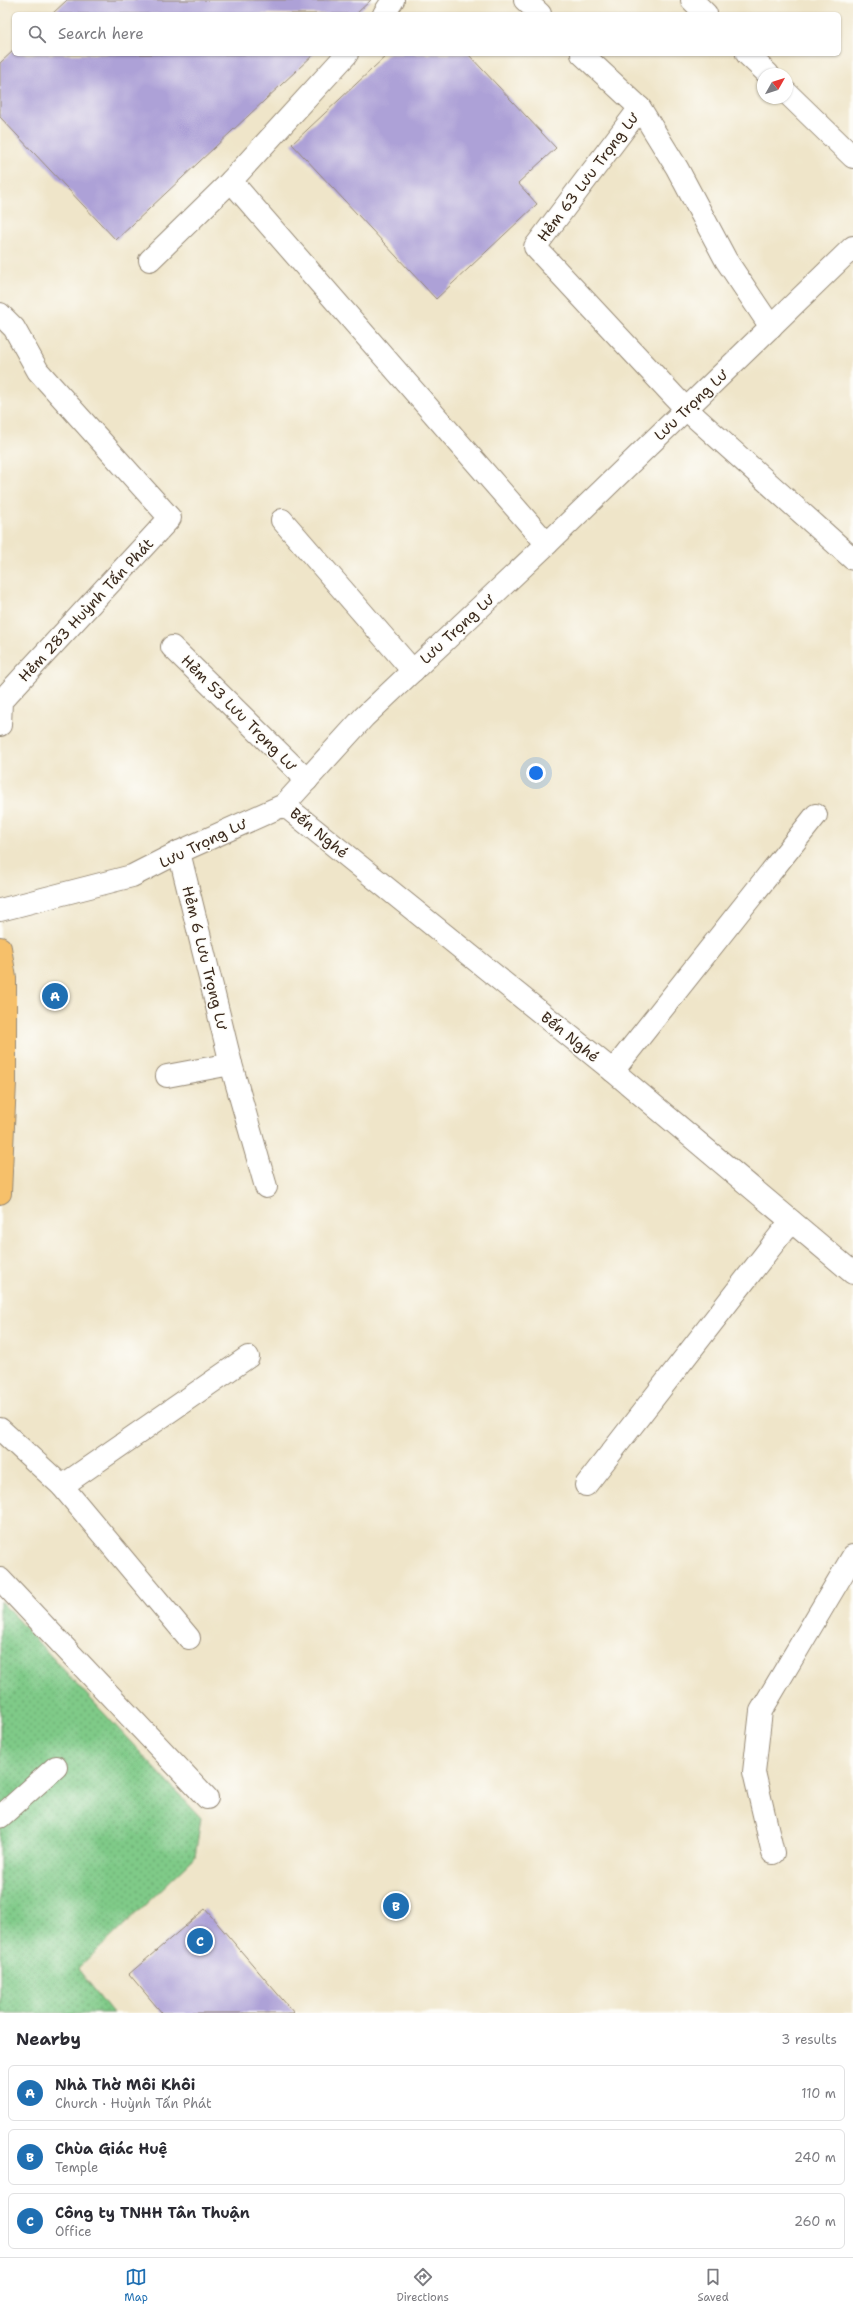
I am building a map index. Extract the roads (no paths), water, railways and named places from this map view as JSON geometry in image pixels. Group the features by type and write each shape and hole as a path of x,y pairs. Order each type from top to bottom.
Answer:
{"main road":[{"path":"0,948 5,978 5,1082 0,1193"}],"street":[{"path":"385,12 393,0"},
{"path":"525,0 538,12"},
{"path":"692,0 704,12"},
{"path":"150,260 231,181 346,56"},
{"name":"Hẻm 63 Lưu Trọng Lư","path":"584,56 640,108 535,247 686,409"},
{"path":"749,56 762,68"},
{"path":"793,99 853,157"},
{"path":"640,108 677,168 726,260 771,326"},
{"path":"231,181 547,544"},
{"name":"Lưu Trọng Lư","path":"0,910 132,876 179,852 284,804 364,717 547,544 853,247"},
{"name":"Hẻm 283 Huỳnh Tấn Phát","path":"0,314 14,328 38,371 170,518 0,701 0,725"},
{"path":"686,409 853,559"},
{"path":"282,520 413,671"},
{"name":"Hẻm 53 Lưu Trọng Lư","path":"172,647 306,780"},
{"name":"Bến Nghé","path":"284,804 612,1071 853,1273"},
{"path":"612,1071 816,815"},
{"name":"Hẻm 6 Lưu Trọng Lư","path":"179,852 232,1064 266,1187"},
{"path":"167,1076 232,1064"},
{"path":"586,1484 791,1221"},
{"path":"62,1486 248,1357"},
{"path":"0,1429 62,1486 189,1638"},
{"path":"773,1853 754,1772 761,1711 853,1556"},
{"path":"0,1579 207,1798"},
{"path":"0,1817 56,1767"}],"place":[{"name":"Nhà Thờ Môi Khôi","path":"55,996"},
{"name":"Chùa Giác Huệ","path":"396,1906"},
{"name":"Công ty TNHH Tân Thuận","path":"200,1941"}]}
